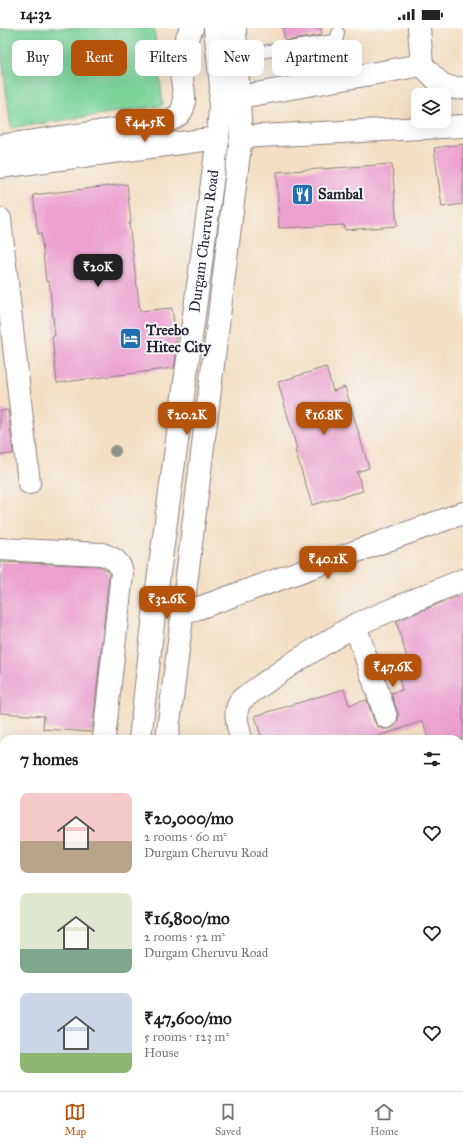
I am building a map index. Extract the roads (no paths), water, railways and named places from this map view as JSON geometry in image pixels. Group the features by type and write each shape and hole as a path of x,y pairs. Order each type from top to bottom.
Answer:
{"street":[{"path":"0,146 162,123 174,119 180,113 184,105 180,60 184,41 192,28"},
{"name":"Durgam Cheruvu Road","path":"140,735 157,588 219,130 222,87 215,28"},
{"name":"Durgam Cheruvu Road","path":"235,28 235,40"},
{"path":"419,28 422,65 444,86 452,89 463,88"},
{"path":"239,97 422,65"},
{"name":"Durgam Cheruvu Road","path":"167,735 241,129 237,76"},
{"path":"0,167 219,130 463,126"},
{"path":"0,219 29,483"},
{"path":"182,614 463,513"},
{"path":"0,549 102,554 118,562 122,573 104,735"},
{"path":"240,735 236,710 238,704 242,699 293,663 355,625 463,580"},
{"path":"355,625 386,717"},
{"path":"151,636 179,639"}],"lane":[{"path":"264,52 333,41 337,38 338,33"}],"place":[{"name":"Sambal","path":"302,194"},
{"name":"Treebo Hitec City","path":"131,339"}]}
